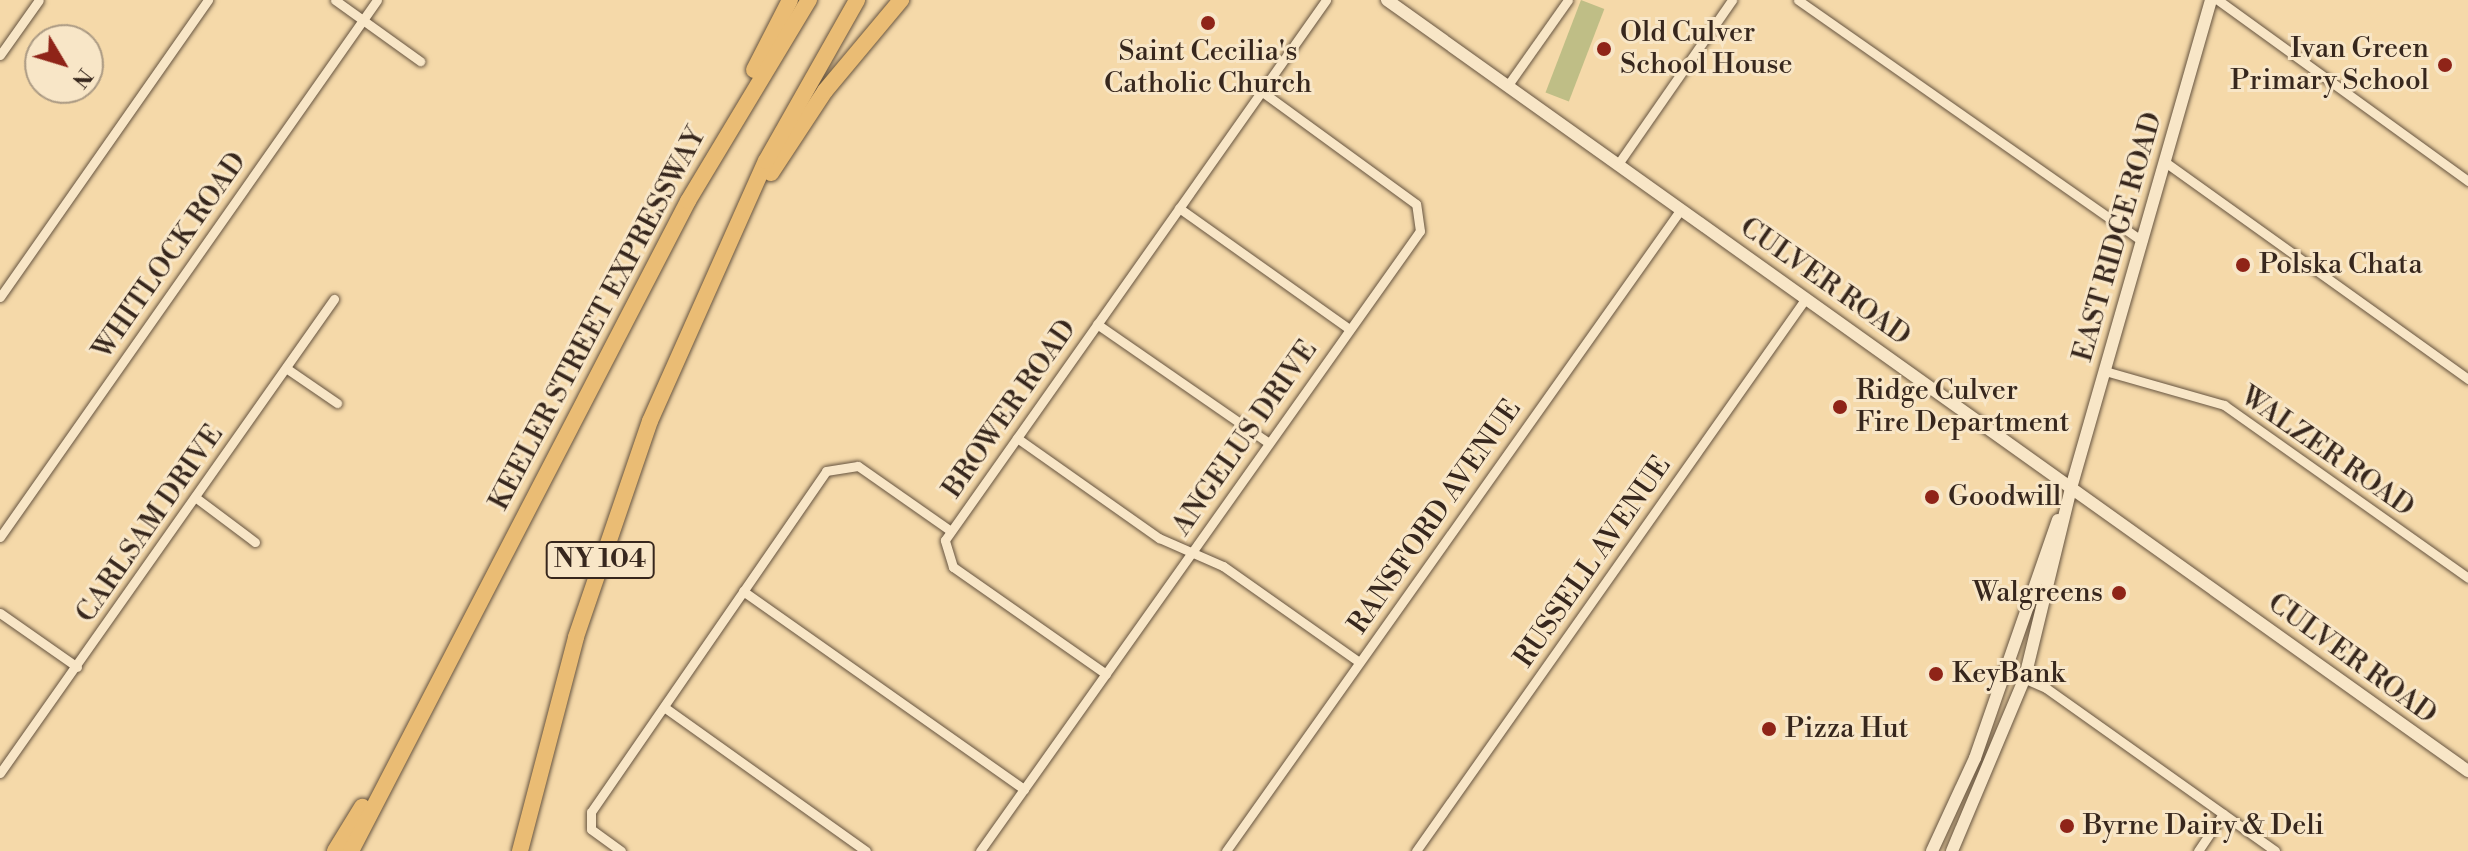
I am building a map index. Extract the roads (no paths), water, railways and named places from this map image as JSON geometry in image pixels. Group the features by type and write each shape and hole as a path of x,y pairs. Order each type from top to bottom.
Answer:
{"highway":[{"path":"688,201 790,0"},
{"name":"KEELER STREET EXPRESSWAY","path":"442,667 688,201 809,0"},
{"name":"NY 104","path":"520,851 608,536 711,279 780,135 857,0"},
{"path":"711,279 807,116 901,0"},
{"path":"335,851 442,667"},
{"name":"NY 104","path":"351,851 442,667"}],"main road":[{"name":"CULVER ROAD","path":"1387,0 2468,771"},
{"name":"EAST RIDGE ROAD","path":"1952,851 2025,677 2071,488 2211,0"},
{"name":"EAST RIDGE ROAD","path":"1932,851 2005,670 2071,488"}],"street":[{"path":"0,55 39,0"},
{"path":"0,297 208,0"},
{"path":"335,0 420,61"},
{"name":"WHITLOCK ROAD","path":"0,537 377,0"},
{"name":"BROWER ROAD","path":"621,851 589,825 743,591 836,464 858,466 951,531 1326,0"},
{"path":"1508,85 1568,0"},
{"path":"1618,164 1732,0"},
{"path":"1798,0 2142,241"},
{"path":"2218,0 2468,181"},
{"name":"ANGELUS DRIVE","path":"980,851 1420,231 1420,210 1261,91"},
{"path":"2165,162 2468,379"},
{"path":"1179,208 1349,329"},
{"name":"RANSFORD AVENUE","path":"1226,851 1681,209"},
{"name":"RUSSELL AVENUE","path":"1416,851 1806,298"},
{"name":"CARLSAM DRIVE","path":"0,773 334,299"},
{"path":"1097,324 1269,443"},
{"path":"286,368 337,403"},
{"name":"WALZER ROAD","path":"2105,371 2224,405 2468,578"},
{"path":"1017,438 1159,538 1192,552 1359,662"},
{"path":"195,497 255,542"},
{"path":"951,531 943,547 953,567 1106,674"},
{"path":"743,591 1024,789"},
{"path":"0,613 77,667"},
{"path":"2005,670 2025,677 2275,851"},
{"path":"664,707 866,851"},
{"path":"2198,851 2223,814"}],"place":[{"name":"Saint Cecilia's Catholic Church","path":"1208,23"},
{"name":"Old Culver School House","path":"1604,49"},
{"name":"Ivan Green Primary School","path":"2445,65"},
{"name":"Polska Chata","path":"2243,265"},
{"name":"Ridge Culver Fire Department","path":"1840,407"},
{"name":"Goodwill","path":"1932,497"},
{"name":"Walgreens","path":"2119,593"},
{"name":"KeyBank","path":"1936,674"},
{"name":"Pizza Hut","path":"1769,729"},
{"name":"Byrne Dairy & Deli","path":"2067,826"}]}
